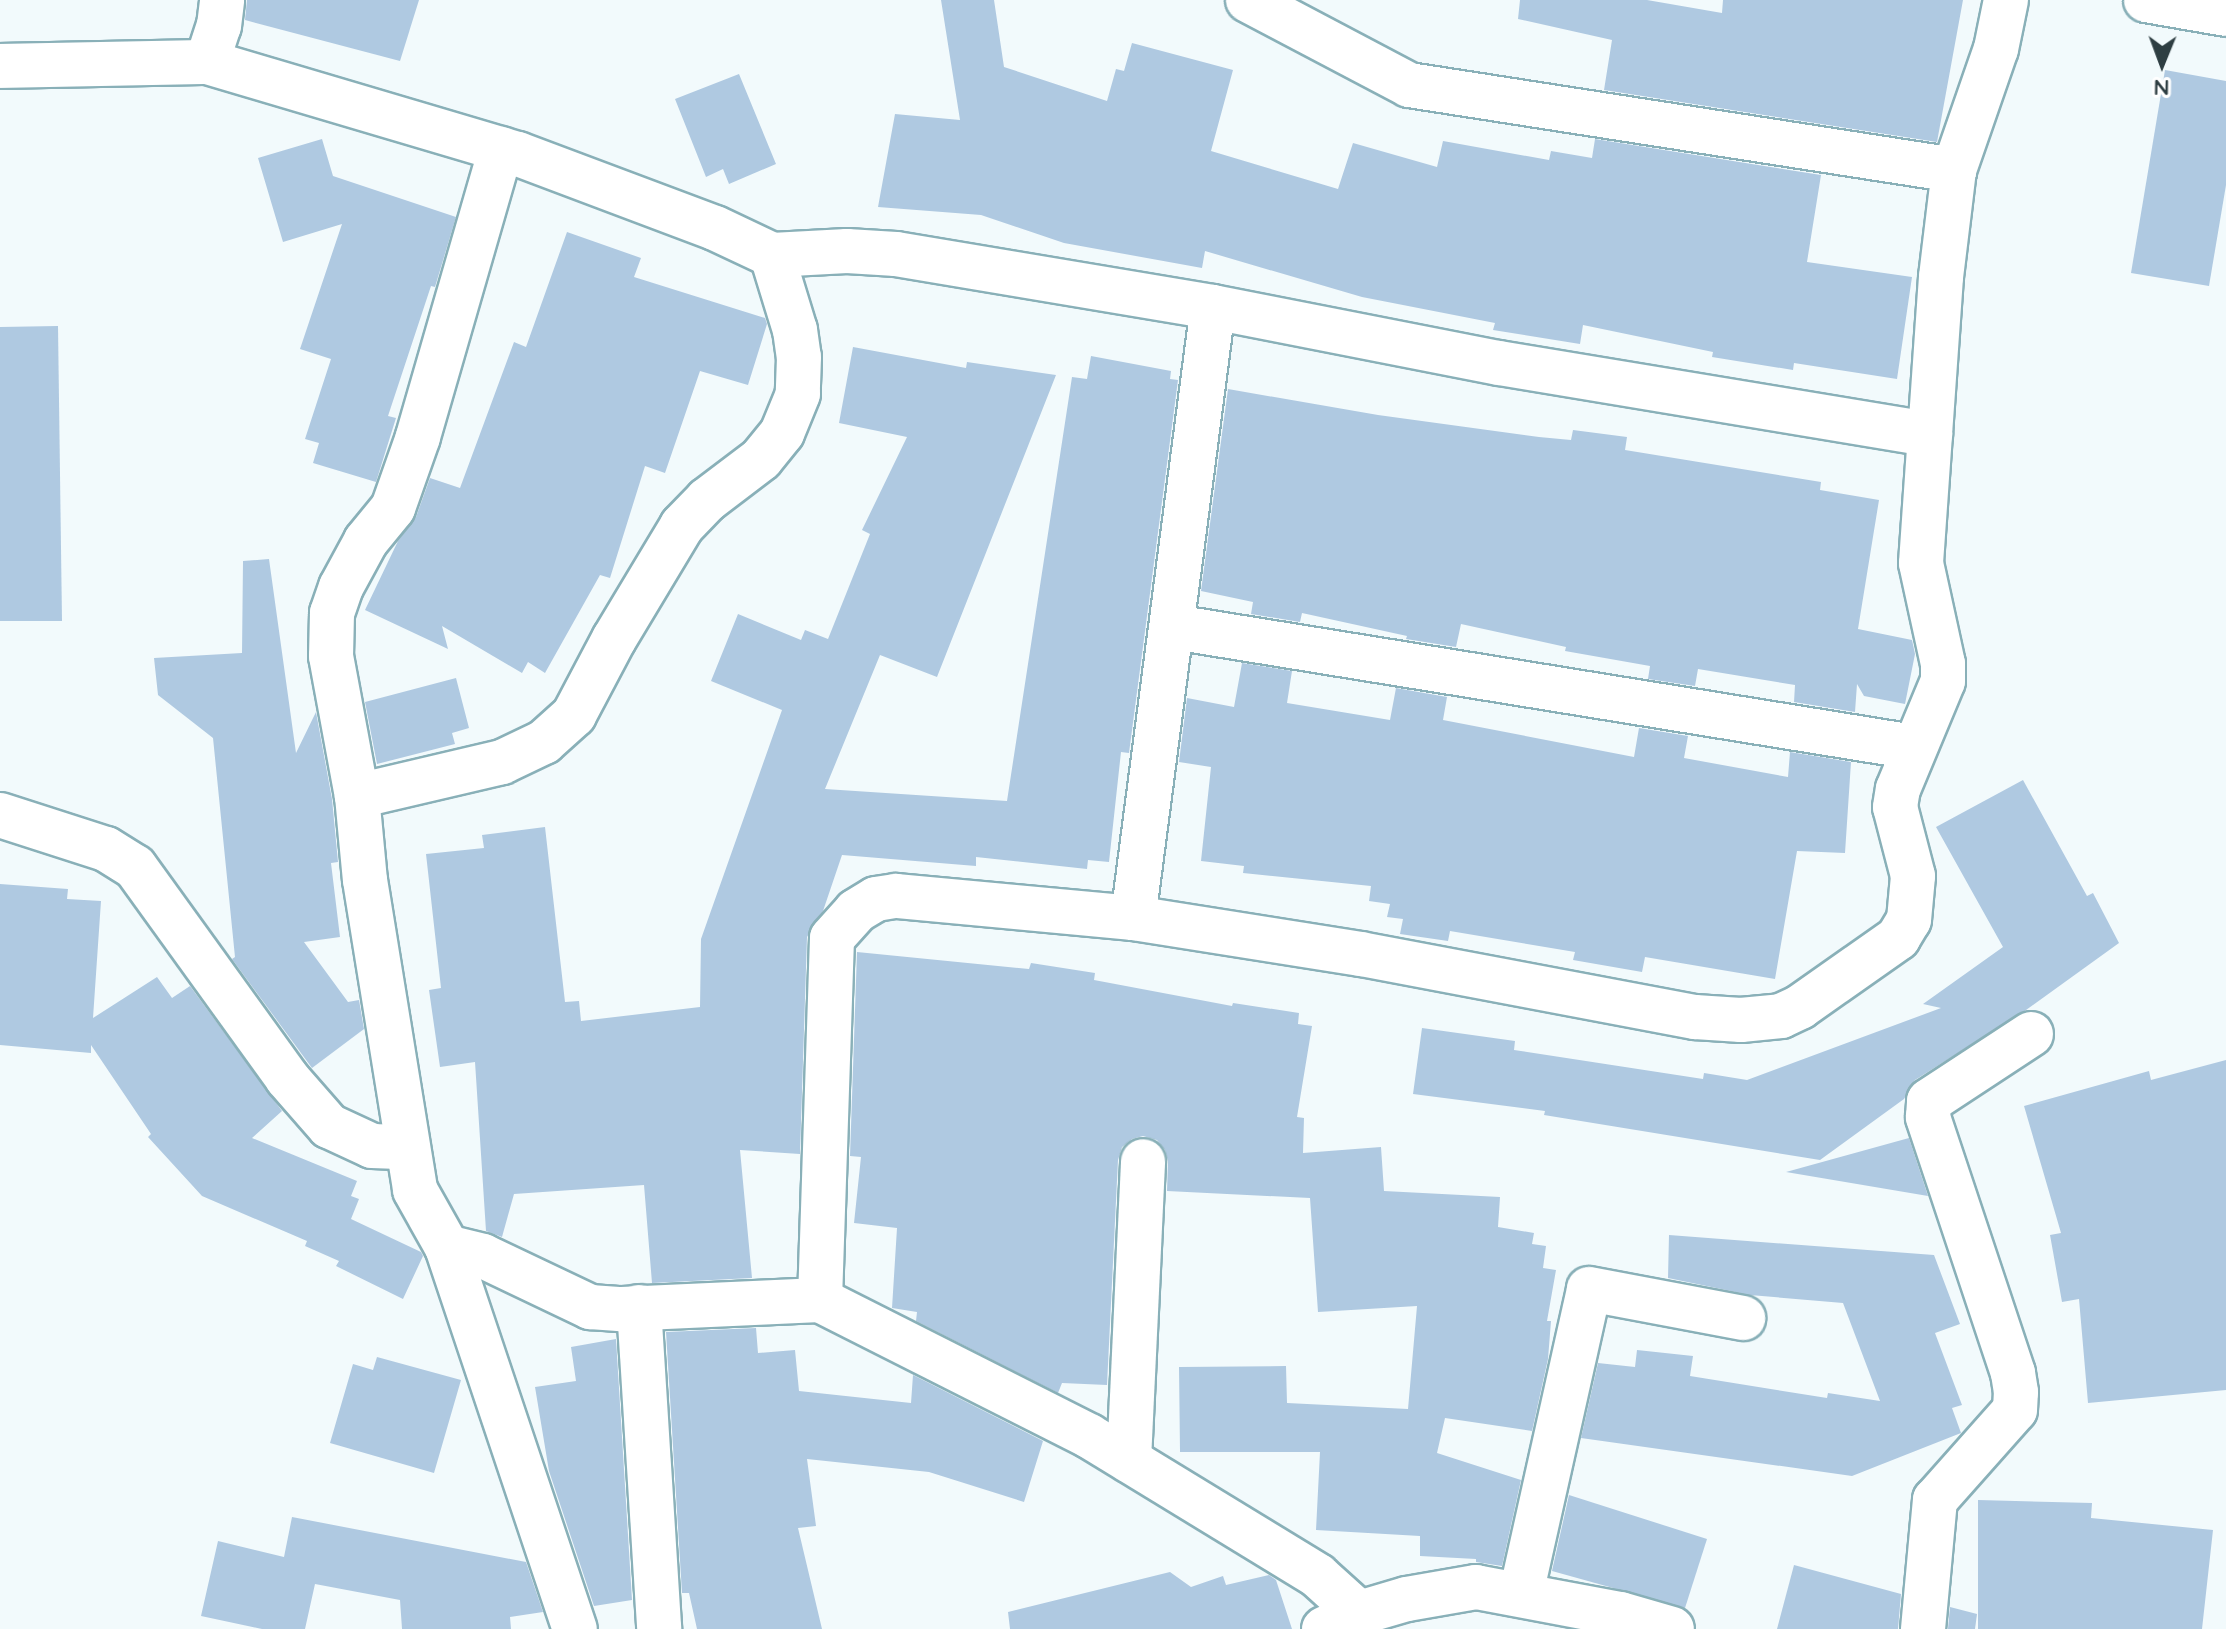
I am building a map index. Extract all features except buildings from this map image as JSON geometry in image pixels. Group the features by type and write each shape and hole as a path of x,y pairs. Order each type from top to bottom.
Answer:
{"street":[{"path":"207,62 219,26 222,0"},
{"path":"1248,0 1292,11 1409,85 1954,170"},
{"path":"820,1300 832,938 840,926 876,899 896,896 1133,918 1361,954 1695,1017 1741,1020 1781,1016 1800,1007 1898,938 1909,920 1913,876 1895,807 1913,747 1943,681 1943,664 1921,563 1941,277 1954,170 1996,49 2006,0"},
{"path":"2146,0 2226,14"},
{"path":"0,66 207,62 501,149 715,228 772,255 847,251 896,254 1213,307 1499,363 1930,434"},
{"path":"501,149 418,437 393,508 349,568 332,613 331,656 357,796 365,880 415,1190 447,1247 575,1629"},
{"path":"357,796 502,762 544,742 574,715 614,639 682,526 707,500 761,459 782,433 798,394 799,357 795,330 772,255"},
{"path":"1133,918 1174,627 1213,307"},
{"path":"1174,627 1913,747"},
{"path":"0,815 106,849 135,867 287,1078 329,1126 372,1146 406,1147"},
{"path":"1923,1629 1935,1500 2015,1410 2016,1392 2013,1373 1928,1117 1929,1101 2031,1034"},
{"path":"1129,1460 1143,1161"},
{"path":"447,1247 483,1256 590,1307 820,1300 1089,1436 1318,1576 1342,1621 1407,1599 1476,1587 1521,1594 1576,1617 1672,1629"},
{"path":"1521,1594 1589,1289 1743,1318"},
{"path":"639,1307 659,1629"}]}
